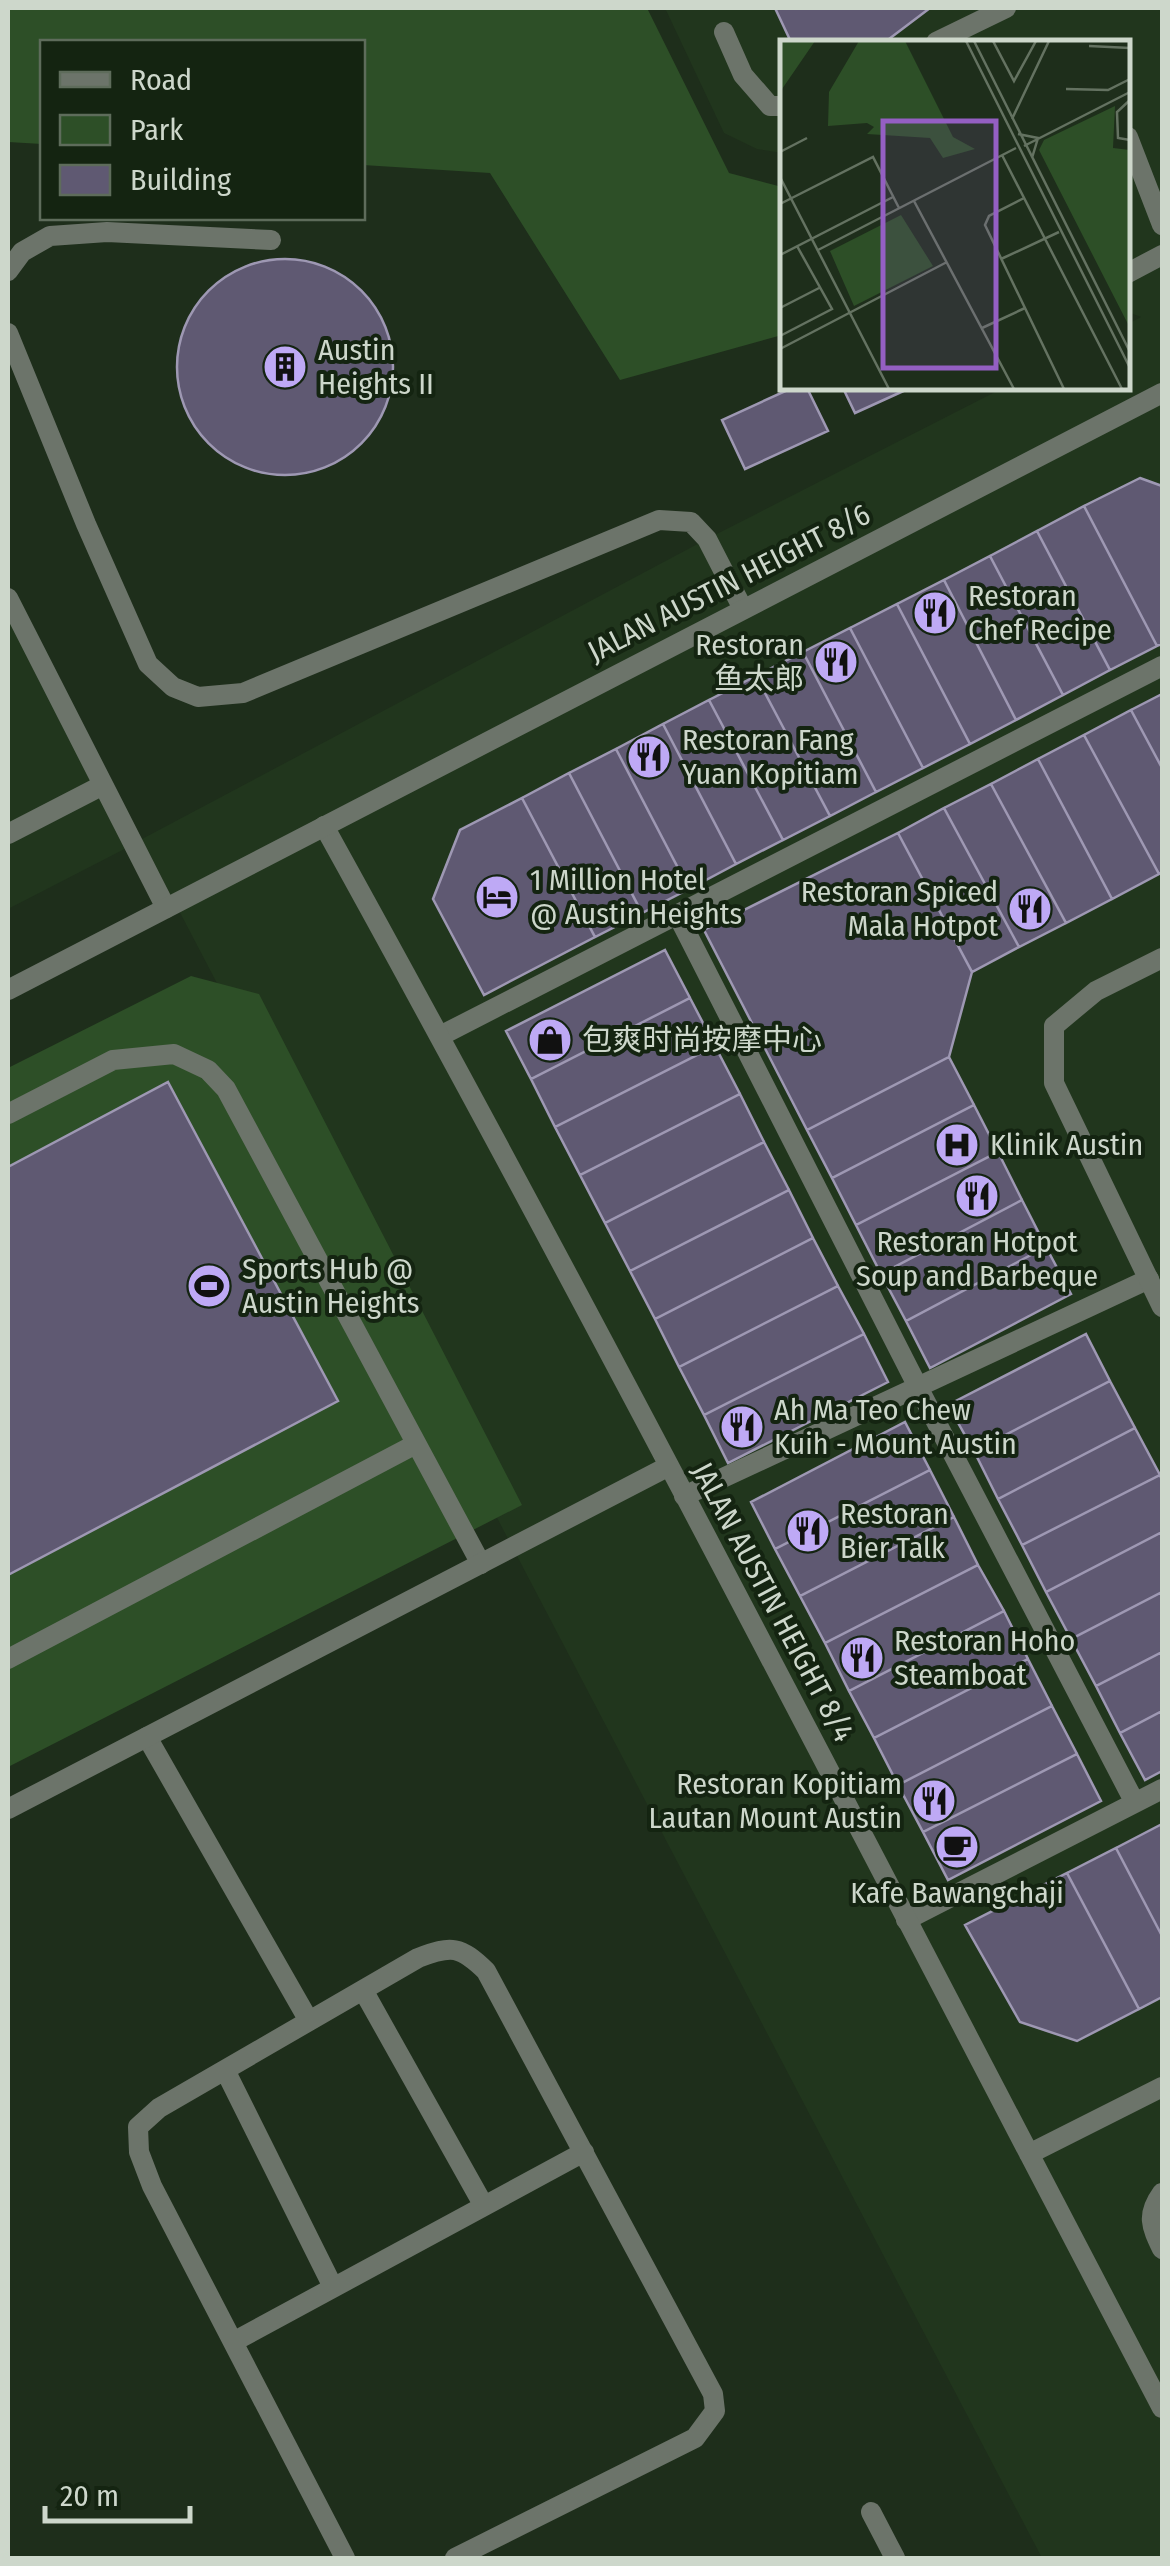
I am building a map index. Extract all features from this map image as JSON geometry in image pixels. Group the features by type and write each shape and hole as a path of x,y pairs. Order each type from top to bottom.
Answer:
{"street":[{"path":"940,40 1006,8"},
{"path":"724,32 743,75 770,106 780,106"},
{"path":"1130,142 1162,225"},
{"path":"8,271 22,252 50,236 107,232 271,240"},
{"path":"1130,271 1162,255"},
{"path":"8,333 148,664 173,686 198,697 243,693 659,520 691,522 707,538 743,610"},
{"name":"JALAN AUSTIN HEIGHT 8/6","path":"8,990 1162,393"},
{"path":"8,598 166,908"},
{"path":"440,1036 1162,666"},
{"path":"8,834 103,786"},
{"name":"JALAN AUSTIN HEIGHT 8/4","path":"324,826 684,1496 1162,2408"},
{"path":"678,914 1134,1804"},
{"path":"1162,958 1096,991 1054,1026 1054,1083 1162,1307"},
{"path":"8,1114 114,1060 174,1054 208,1070 226,1088 481,1564"},
{"path":"684,1496 1149,1279"},
{"path":"8,1659 416,1444"},
{"path":"8,1809 668,1466"},
{"path":"146,1737 309,2020"},
{"path":"906,1920 1162,1790"},
{"path":"345,2558 152,2186 139,2152 138,2128 159,2108 418,1958 442,1949 466,1952 486,1972 713,2394 714,2410 695,2438 455,2558"},
{"path":"363,1990 484,2206"},
{"path":"225,2070 334,2288"},
{"path":"1028,2154 1162,2087"},
{"path":"233,2342 584,2152"},
{"path":"1162,2194 1152,2206 1150,2225 1162,2249"},
{"path":"871,2512 895,2558"}],"shaded area":[{"path":"665,8 1162,8 1162,2558 1042,2558 142,840 8,909 8,592 142,839 707,539 999,390 1130,390 1130,323 1141,317 1130,313 1130,40 780,40 780,153 757,149 724,133"}],"green space":[{"path":"8,8 647,8 729,173 780,186 780,336 620,380 490,173 365,165 365,40 40,40 40,144 8,142"},
{"name":"Sports Hub @ Austin Heights","path":"191,976 259,994 522,1505 8,1767 8,1068"}],"building":[{"path":"775,8 930,8 888,40 790,40"},
{"name":"Austin Heights II","path":"285,259 326,267 362,290 385,326 393,367 385,408 362,444 326,467 285,475 244,467 208,444 185,408 177,367 185,326 208,290 244,267"},
{"path":"788,390 808,390 828,431 745,469 722,420"},
{"path":"844,390 906,390 855,413"},
{"path":"1140,478 1162,486 1162,644 1157,646 1084,506"},
{"path":"1084,506 1157,646 1110,670 1037,531"},
{"path":"1037,531 1110,670 1063,695 990,556"},
{"path":"990,556 1063,695 1016,720 944,580"},
{"path":"944,580 1016,720 970,744 897,604"},
{"path":"897,604 970,744 923,768 850,628"},
{"path":"850,628 923,768 876,792 803,652"},
{"path":"803,652 876,792 830,816 756,676"},
{"path":"756,676 830,816 783,840 709,700"},
{"path":"1162,694 1162,768 1131,710"},
{"path":"709,700 783,840 736,864 663,724"},
{"path":"1131,710 1162,768 1159,874 1084,735"},
{"path":"663,724 736,864 689,889 616,749"},
{"path":"1084,735 1159,874 1112,899 1038,759"},
{"path":"616,749 689,889 642,913 569,773"},
{"path":"1038,759 1112,899 1066,923 991,784"},
{"path":"569,773 642,913 595,937 522,798"},
{"path":"991,784 1066,923 1019,947 944,808"},
{"path":"522,798 595,937 484,995 433,899 460,830"},
{"path":"944,808 1019,947 972,972 898,833"},
{"path":"898,833 972,972 949,1057 807,1130 704,930"},
{"path":"665,950 690,998 531,1079 506,1031"},
{"path":"690,998 715,1046 555,1127 531,1079"},
{"path":"715,1046 740,1094 580,1175 555,1127"},
{"path":"949,1057 974,1105 832,1178 807,1130"},
{"path":"168,1082 338,1401 8,1575 8,1167"},
{"path":"740,1094 764,1142 605,1223 580,1175"},
{"path":"974,1105 998,1152 856,1225 832,1178"},
{"path":"764,1142 789,1190 630,1271 605,1223"},
{"path":"998,1152 1022,1200 881,1274 856,1225"},
{"path":"789,1190 813,1238 655,1319 630,1271"},
{"path":"1022,1200 1046,1247 906,1321 881,1274"},
{"path":"813,1238 838,1286 679,1367 655,1319"},
{"path":"1046,1247 1071,1294 930,1368 906,1321"},
{"path":"838,1286 864,1334 704,1415 679,1367"},
{"path":"864,1334 888,1382 728,1463 704,1415"},
{"path":"1086,1334 1110,1381 974,1451 948,1405"},
{"path":"1110,1381 1135,1428 998,1499 974,1451"},
{"path":"905,1422 930,1470 775,1549 751,1502"},
{"path":"1135,1428 1160,1475 1022,1545 998,1499"},
{"path":"930,1470 954,1517 800,1596 775,1549"},
{"path":"1160,1475 1162,1532 1046,1592 1022,1545"},
{"path":"954,1517 978,1565 825,1643 800,1596"},
{"path":"1162,1532 1162,1592 1071,1639 1046,1592"},
{"path":"978,1565 1004,1611 849,1691 825,1643"},
{"path":"1162,1592 1162,1652 1096,1686 1071,1639"},
{"path":"1004,1611 1028,1659 874,1738 849,1691"},
{"path":"1162,1652 1162,1711 1120,1733 1096,1686"},
{"path":"1028,1659 1052,1706 898,1785 874,1738"},
{"path":"1052,1706 1077,1754 923,1832 898,1785"},
{"path":"1162,1711 1162,1771 1145,1780 1120,1733"},
{"path":"1077,1754 1101,1801 948,1880 923,1832"},
{"path":"1162,1824 1162,1936 1116,1848"},
{"path":"1116,1848 1162,1936 1162,1997 1139,2009 1067,1873"},
{"path":"1067,1873 1139,2009 1077,2041 1020,2022 965,1925"}],"place":[{"name":"Austin Heights II","path":"285,367"},
{"name":"Restoran Chef Recipe","path":"935,613"},
{"name":"Restoran 鱼太郎","path":"836,662"},
{"name":"Restoran Fang Yuan Kopitiam","path":"649,757"},
{"name":"1 Million Hotel @ Austin Heights","path":"497,897"},
{"name":"Restoran Spiced Mala Hotpot","path":"1030,909"},
{"name":"包爽时尚按摩中心","path":"550,1040"},
{"name":"Klinik Austin","path":"957,1145"},
{"name":"Restoran Hotpot Soup and Barbeque","path":"977,1196"},
{"name":"Sports Hub @ Austin Heights","path":"209,1286"},
{"name":"Ah Ma Teo Chew Kuih - Mount Austin","path":"742,1427"},
{"name":"Restoran Bier Talk","path":"808,1531"},
{"name":"Restoran Hoho Steamboat","path":"862,1658"},
{"name":"Restoran Kopitiam Lautan Mount Austin","path":"934,1801"},
{"name":"Kafe Bawangchaji","path":"957,1847"}]}
